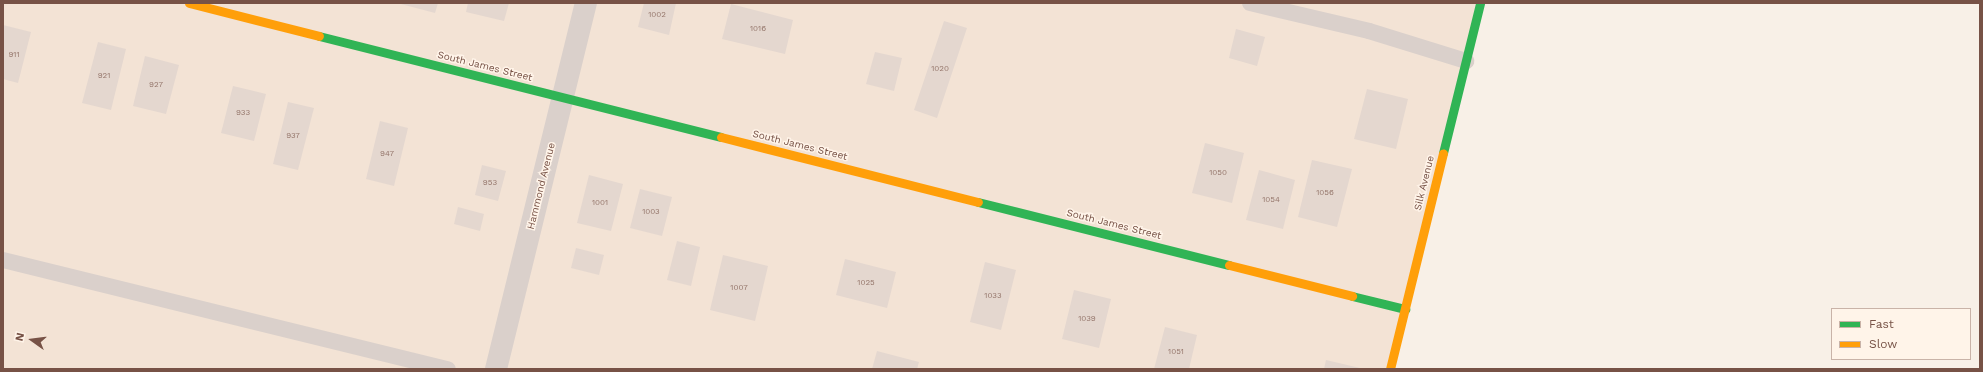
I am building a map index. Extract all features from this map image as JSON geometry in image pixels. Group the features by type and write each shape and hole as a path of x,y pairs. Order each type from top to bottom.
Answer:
{"street":[{"name":"South James Street","path":"189,3 1405,309"},
{"name":"Hammond Avenue","path":"496,369 586,3"},
{"name":"Silk Avenue","path":"1390,369 1480,3"}],"lane":[{"path":"1250,3 1369,31 1466,61"},
{"path":"3,260 448,369"}],"shaded area":[{"path":"3,3 1480,3 1390,369 3,369"}],"building":[{"path":"397,3 438,3 435,13"},
{"path":"468,3 509,3 504,21 466,12"},
{"path":"644,3 676,3 669,35 638,27"},
{"path":"731,4 793,20 785,54 722,39"},
{"path":"944,21 967,28 937,118 914,110"},
{"path":"3,25 31,32 18,83 3,79"},
{"path":"1236,29 1265,37 1257,66 1229,58"},
{"path":"98,42 126,49 111,110 82,103"},
{"path":"875,52 902,58 894,91 866,84"},
{"path":"145,56 179,65 166,114 133,106"},
{"path":"233,86 266,94 254,141 221,133"},
{"path":"1367,89 1408,99 1396,149 1354,139"},
{"path":"288,102 314,108 298,170 273,164"},
{"path":"380,121 408,128 394,186 366,179"},
{"path":"1205,143 1244,153 1232,203 1192,193"},
{"path":"1312,160 1352,169 1337,227 1298,217"},
{"path":"482,165 506,171 498,201 475,195"},
{"path":"1259,170 1295,180 1283,229 1246,220"},
{"path":"589,175 623,184 611,231 577,223"},
{"path":"640,189 672,197 662,236 630,228"},
{"path":"458,207 484,214 480,231 454,224"},
{"path":"677,241 700,247 691,286 667,280"},
{"path":"576,248 604,255 599,275 571,268"},
{"path":"723,255 768,266 755,321 710,310"},
{"path":"845,259 896,272 887,308 836,295"},
{"path":"985,262 1016,270 1001,330 970,322"},
{"path":"1074,290 1111,299 1099,348 1062,339"},
{"path":"1165,327 1197,335 1189,369 1154,369"},
{"path":"877,351 919,362 917,369 872,369"},
{"path":"1326,360 1360,368 1324,369"}],"traffic: fast":[{"path":"1443,153 1480,3"},
{"path":"319,36 721,137"},
{"path":"978,202 1229,265"},
{"path":"1352,296 1405,309"}],"traffic: slow":[{"path":"189,3 319,36"},
{"path":"721,137 978,202"},
{"path":"1390,369 1443,153"},
{"path":"1229,265 1352,296"}]}
